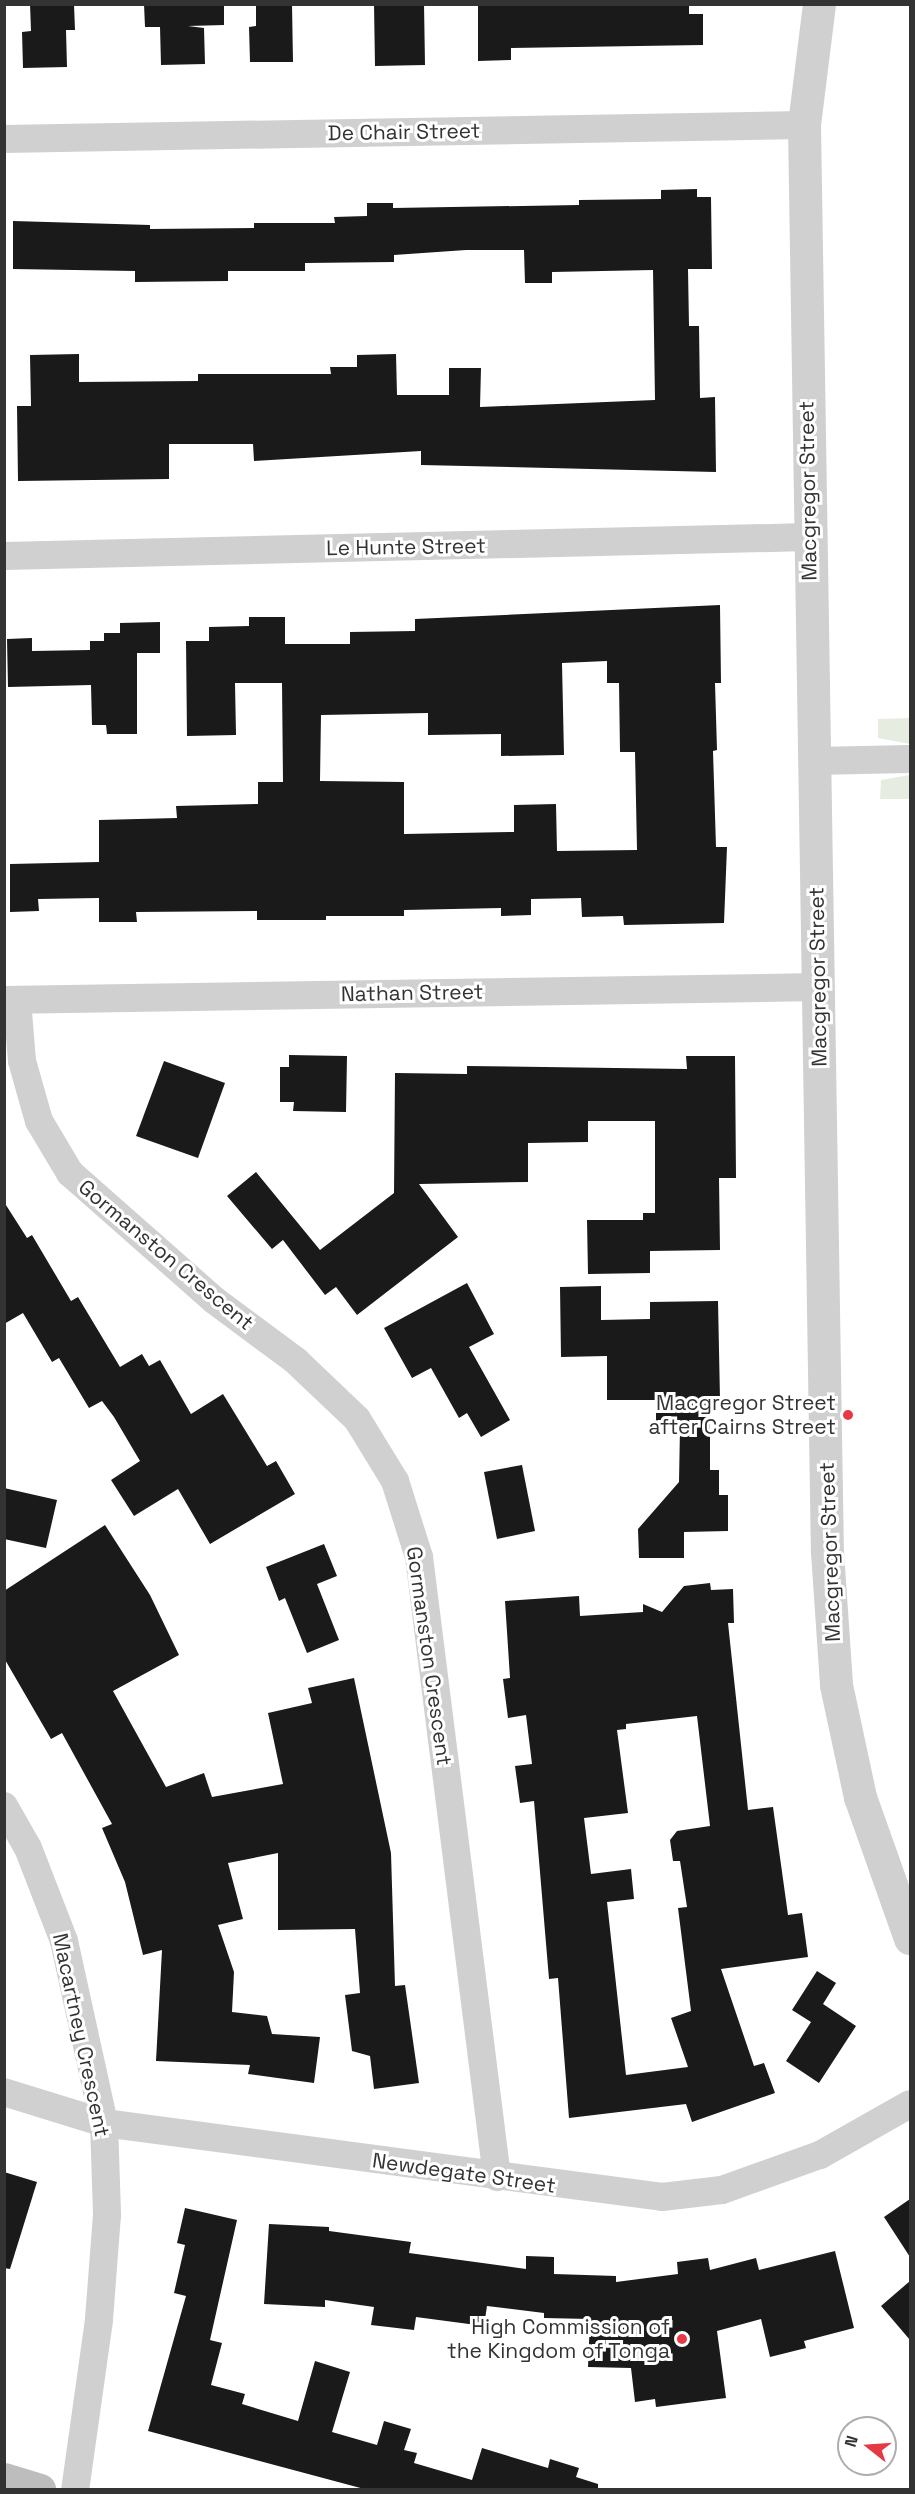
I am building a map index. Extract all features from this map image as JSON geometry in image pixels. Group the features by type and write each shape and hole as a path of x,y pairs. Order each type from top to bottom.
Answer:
{"main road":[{"path":"4,2479 39,2490"}],"street":[{"name":"Macgregor Street","path":"819,4 804,125 808,537 819,987 827,1552 836,1684 860,1797 910,1938"},
{"name":"De Chair Street","path":"4,139 804,125"},
{"name":"Le Hunte Street","path":"4,556 808,537"},
{"path":"814,761 910,759"},
{"name":"Nathan Street","path":"11,1000 819,987"},
{"name":"Gormanston Crescent","path":"11,1000 21,1061 36,1111 70,1173 214,1300 303,1368 357,1419 395,1481 419,1557 497,2177"},
{"name":"Macartney Crescent","path":"4,1806 28,1848 64,1941 104,2123 107,2215 99,2320 75,2490"},
{"name":"Newdegate Street","path":"4,2092 104,2123 497,2177 662,2197 722,2190 820,2155 910,2104"}],"shaded area":[{"path":"910,718 910,744 878,738 878,719"},
{"path":"910,775 910,799 880,799 881,780"}],"building":[{"path":"30,4 74,4 75,30 66,30 67,67 23,68 22,32 31,31"},
{"path":"144,4 224,4 224,25 188,26 204,28 205,64 161,65 160,27 145,27"},
{"path":"256,4 292,4 293,62 250,62 249,27 256,26"},
{"path":"374,4 424,4 425,65 375,66"},
{"path":"478,4 689,4 689,14 703,14 703,45 511,48 511,60 478,61"},
{"path":"697,189 697,197 711,197 712,269 688,269 689,326 699,326 700,398 715,397 716,472 421,465 421,451 254,461 253,444 169,444 169,479 18,481 17,406 31,406 30,355 79,354 79,382 198,381 198,374 331,374 330,367 357,367 357,355 396,354 397,395 449,395 449,368 481,368 480,407 655,400 653,270 552,272 552,283 525,283 524,250 466,250 394,255 394,262 305,263 305,271 228,271 228,281 135,282 135,271 13,269 13,221 150,225 150,229 254,228 254,223 335,223 334,217 367,216 367,203 393,203 393,208 579,205 579,200 661,199 661,190"},
{"path":"720,605 721,683 715,683 717,750 713,751 716,847 727,847 724,923 624,925 623,916 582,917 581,898 531,899 531,915 501,916 501,908 404,910 404,916 326,916 326,920 257,920 257,911 136,912 137,922 99,922 99,898 38,899 39,911 10,912 10,864 99,862 99,820 177,818 176,806 258,804 258,782 283,782 282,683 235,683 236,735 187,736 186,641 209,641 209,627 249,626 249,617 285,617 285,644 350,644 350,632 415,631 415,619","holes":["607,661 607,683 619,683 620,752 635,752 637,850 557,851 556,804 514,805 514,832 404,834 404,782 320,781 321,715 428,713 428,735 501,734 501,756 564,755 562,663"]},
{"path":"160,622 160,653 137,653 137,734 107,734 106,725 92,725 91,685 8,687 7,639 32,638 32,651 90,650 90,641 104,641 104,633 120,633 120,623"},
{"path":"289,1055 347,1056 346,1112 293,1111 294,1102 280,1102 280,1067 289,1067"},
{"path":"686,1056 735,1056 736,1178 719,1178 720,1250 650,1251 650,1273 588,1274 587,1220 643,1220 643,1213 655,1213 655,1121 588,1121 588,1142 528,1143 528,1182 419,1184 458,1237 357,1315 336,1287 325,1295 283,1240 272,1249 227,1196 256,1172 320,1250 394,1193 395,1073 467,1074 467,1066 687,1069"},
{"path":"164,1061 225,1083 198,1158 136,1136"},
{"path":"4,1202 27,1238 32,1235 71,1301 78,1297 120,1367 142,1354 149,1366 160,1360 191,1414 223,1394 267,1466 276,1461 295,1494 210,1544 178,1489 134,1516 111,1480 140,1461 114,1417 102,1401 89,1408 59,1358 52,1362 23,1313 4,1324"},
{"path":"467,1283 494,1334 469,1347 510,1420 481,1437 467,1413 459,1418 431,1368 412,1378 384,1328"},
{"path":"601,1286 601,1320 650,1319 650,1302 718,1301 720,1399 710,1400 710,1470 719,1470 719,1495 728,1495 728,1531 684,1532 684,1558 639,1558 638,1529 679,1482 680,1427 656,1427 656,1400 607,1400 607,1356 561,1357 560,1287"},
{"path":"522,1465 535,1531 497,1539 484,1472"},
{"path":"4,1488 57,1500 46,1548 4,1539"},
{"path":"105,1525 150,1595 179,1655 113,1691 166,1787 204,1773 212,1797 283,1784 268,1713 312,1703 308,1688 354,1678 391,1853 395,1986 405,1985 419,2083 374,2089 370,2056 352,2051 345,1995 360,1993 355,1929 278,1930 278,1853 228,1863 243,1919 218,1925 234,1972 232,2012 267,2016 272,2034 320,2037 314,2083 248,2074 250,2065 156,2061 162,1950 143,1955 125,1882 102,1828 112,1824 62,1733 51,1739 4,1658 4,1591"},
{"path":"324,1544 337,1576 317,1584 339,1640 307,1653 285,1598 279,1601 266,1567"},
{"path":"710,1583 711,1590 733,1589 734,1623 728,1623 748,1810 773,1807 788,1915 802,1913 808,1957 721,1969 754,2066 764,2063 775,2093 692,2122 686,2104 569,2118 558,1978 549,1979 534,1801 520,1803 515,1766 532,1764 526,1715 508,1718 503,1679 510,1678 505,1601 579,1596 580,1616 643,1612 643,1604 662,1612 684,1586","holes":["697,1716 710,1826 677,1831 670,1840 673,1861 680,1861 687,1907 678,1908 691,2011 671,2018 688,2067 626,2075 607,1902 634,1899 631,1869 591,1874 584,1818 628,1813 617,1730 626,1729 626,1724"]},
{"path":"817,1971 836,1983 823,2004 856,2026 819,2083 786,2061 811,2022 792,2010"},
{"path":"4,2172 37,2182 10,2269 4,2268"},
{"path":"910,2199 910,2257 884,2217"},
{"path":"185,2208 237,2220 210,2340 222,2343 211,2385 245,2394 242,2404 298,2421 315,2361 350,2372 332,2432 377,2445 384,2421 411,2429 404,2450 417,2453 414,2463 472,2480 482,2448 548,2468 550,2459 579,2468 576,2477 598,2484 598,2490 368,2490 148,2431 186,2296 174,2293 185,2245 177,2243"},
{"path":"269,2224 329,2227 329,2231 411,2242 409,2253 526,2269 526,2256 554,2257 554,2274 616,2276 616,2282 678,2274 677,2262 708,2258 710,2270 756,2258 759,2270 835,2251 854,2328 804,2341 806,2348 770,2357 761,2319 717,2331 726,2398 656,2407 655,2399 635,2402 631,2368 588,2367 590,2319 544,2318 544,2313 487,2306 484,2326 416,2317 414,2330 371,2325 374,2307 325,2300 325,2307 264,2304"},
{"path":"910,2281 910,2340 881,2306"}],"place":[{"name":"Macgregor Street after Cairns Street","path":"848,1415"},
{"name":"High Commission of the Kingdom of Tonga","path":"682,2339"}]}
